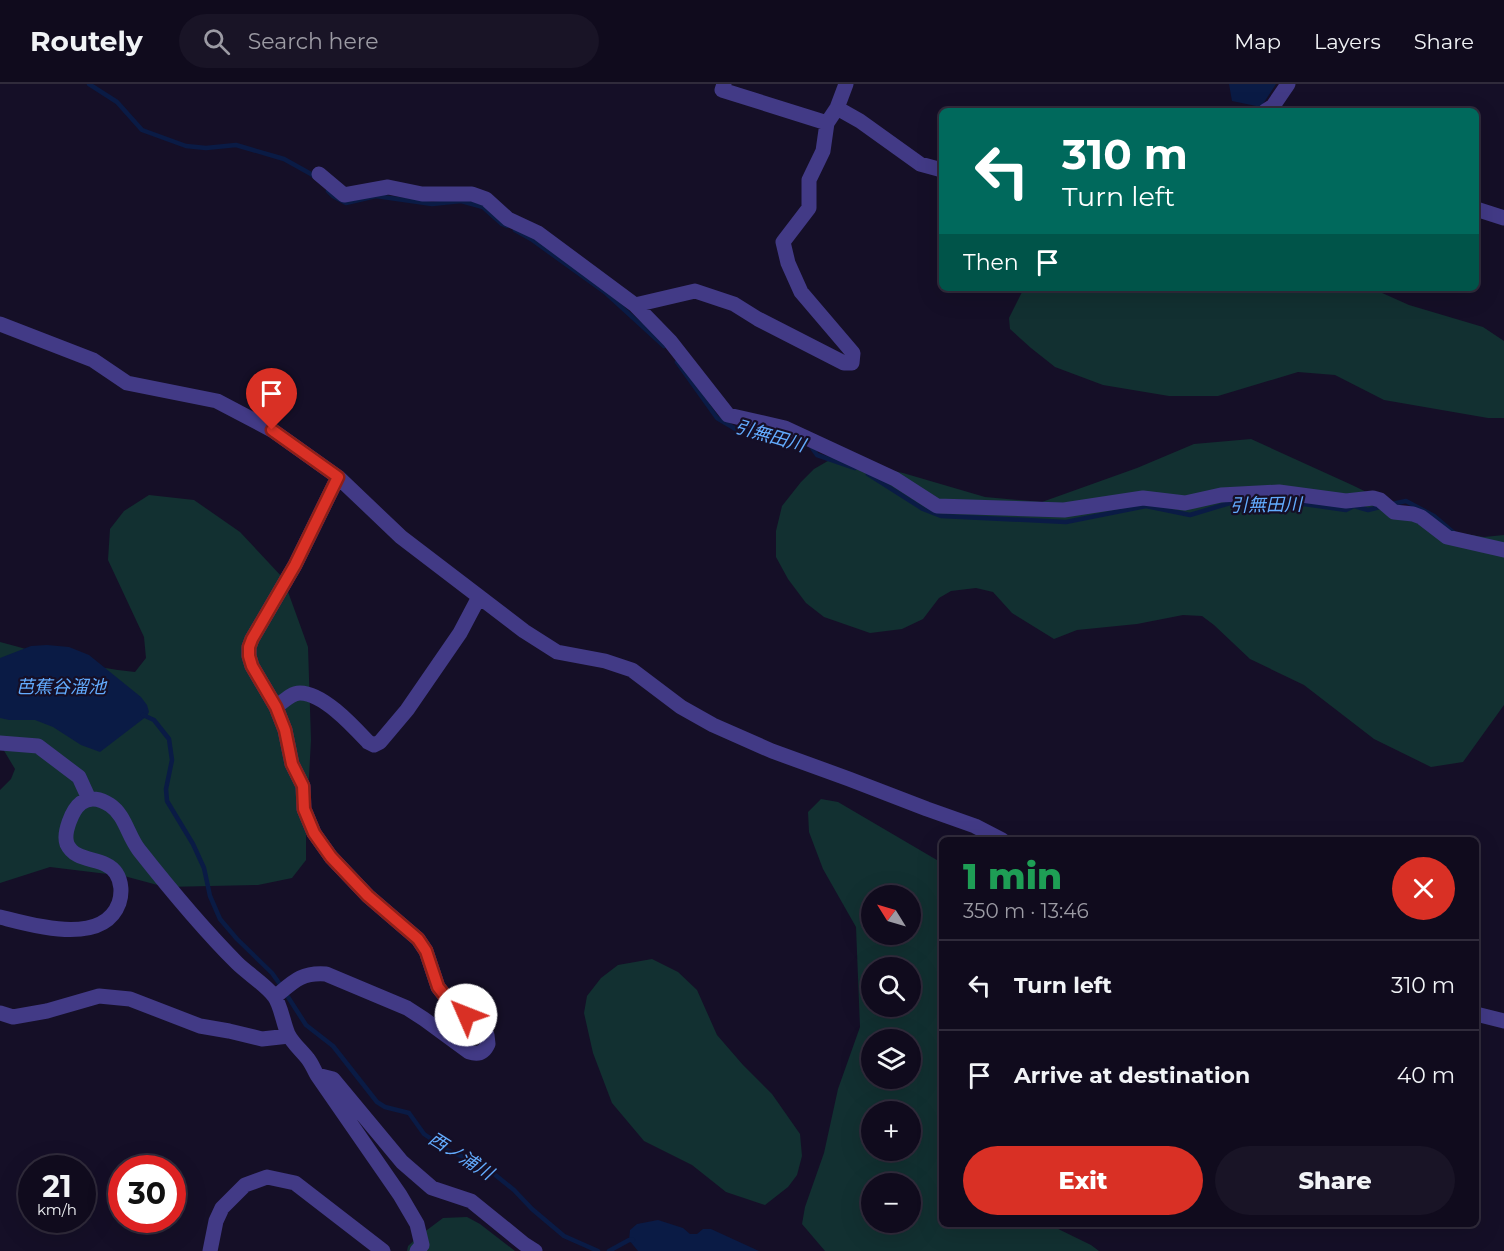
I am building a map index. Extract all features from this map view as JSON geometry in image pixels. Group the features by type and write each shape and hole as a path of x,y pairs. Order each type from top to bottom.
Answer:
{"street":[{"path":"724,84 722,90 827,123"},
{"path":"635,305 695,291 734,304 758,319 844,363 852,363 853,353 801,292 788,263 783,242 809,208 809,180 823,151 827,123 837,108 846,84"},
{"path":"1274,108 1288,84"},
{"path":"837,108 920,164 939,169"},
{"path":"319,174 344,195 388,187 422,194 472,194 486,199 508,219 538,233 635,305 670,341 728,416 785,428 895,479 937,506 1064,510 1143,498 1185,504 1221,495 1280,492 1346,501 1373,498 1394,512 1421,517 1447,537 1504,550"},
{"path":"1479,210 1504,218"},
{"path":"0,324 93,360 127,383 217,401 272,430 338,477 402,537 479,597 524,631 557,652 605,661 632,670 681,707 713,725 772,751 975,826 996,837"},
{"path":"275,997 304,975 326,974 407,1008 469,1052 476,1054 482,1052 488,1044 487,1035 482,1029 449,1001 438,987 426,951 418,939 368,896 331,857 314,833 304,809 303,786 292,764 285,730 276,707 252,666 249,656 252,639 295,565 338,477"},
{"path":"276,707 288,697 299,693 313,696 338,712 368,742 374,745 380,742 407,710 460,633 479,597"},
{"path":"0,744 38,746 79,777 89,799"},
{"path":"0,917 32,925 76,930 97,927 110,918 118,907 121,896 121,883 117,873 104,862 80,856 73,851 67,844 66,836 74,811 80,803 89,799 99,799 111,805 119,813 137,847 180,900 237,963 275,997 289,1036 309,1060 417,1224 422,1245 417,1251"},
{"path":"0,1013 13,1017 47,1011 99,996 130,999 200,1026 229,1030 262,1039 289,1036"},
{"path":"1479,1015 1504,1022"},
{"path":"317,1075 333,1079 402,1162 432,1188 471,1201 535,1251"},
{"path":"210,1251 216,1221 222,1208 245,1185 267,1177 295,1183 383,1251"}],"green space":[{"path":"1022,291 1378,291 1409,305 1483,327 1504,341 1504,418 1488,418 1384,400 1335,375 1298,372 1218,396 1169,396 1103,385 1055,367 1010,329 1009,318"},
{"path":"1251,439 1446,531 1484,537 1504,535 1504,705 1463,762 1431,767 1374,739 1304,685 1250,659 1202,616 1183,615 1137,624 1077,630 1054,639 1012,613 993,592 976,588 951,591 939,598 923,619 902,629 870,633 824,617 806,603 788,579 776,557 776,531 782,506 814,469 833,458 903,473 985,497 1042,502 1137,468 1194,444"},
{"path":"149,495 194,500 240,532 283,578 308,647 311,740 306,860 292,878 258,885 165,887 124,876 50,867 0,883 0,790 11,779 15,769 0,744 0,642 84,664 135,672 146,658 144,637 108,560 110,529 124,511"},
{"path":"821,799 838,802 939,861 939,1227 1054,1227 1099,1251 825,1251 802,1224 805,1207 824,1153 838,1089 860,1027 856,927 823,869 809,832 808,812"},
{"path":"652,959 678,972 697,990 717,1035 772,1094 800,1134 802,1156 797,1175 788,1187 765,1205 726,1192 692,1165 644,1141 612,1103 593,1053 584,1013 587,996 601,978 618,965"},
{"path":"467,1217 480,1224 515,1251 407,1251 408,1246 443,1218"}],"water":[{"path":"1229,84 1276,84 1261,107 1232,101"},
{"name":"芭蕉谷溜池","path":"31,646 69,647 89,655 141,697 147,705 149,712 147,716 100,752 81,745 53,727 35,720 0,718 0,658"},
{"path":"658,1220 683,1228 690,1234 697,1234 703,1229 711,1229 759,1251 638,1251 629,1240 630,1230 637,1224"}],"waterway":[{"name":"引無田川","path":"89,84 117,102 142,130 186,146 206,148 236,145 284,159 316,178"},
{"name":"引無田川","path":"328,191 346,203 376,196 432,204 461,201 483,207 507,226"},
{"name":"引無田川","path":"515,230 606,293 664,346"},
{"name":"引無田川","path":"677,362 717,418 739,431 797,440"},
{"name":"引無田川","path":"810,445 817,455 855,468"},
{"name":"引無田川","path":"868,474 923,509 941,516 1066,522 1146,506 1190,515 1230,503 1283,501 1346,510 1354,506 1368,510 1384,506"},
{"name":"引無田川","path":"1392,504 1406,501 1434,516 1454,533"},
{"name":"西ノ浦川","path":"143,715 154,720 169,739 172,760 166,789 167,801 193,844 204,868 210,896 220,919 279,983"},
{"name":"西ノ浦川","path":"288,997 306,1025 333,1046 377,1102 385,1107 409,1113 424,1134 449,1151 483,1165 564,1236 598,1251"},
{"name":"西ノ浦川","path":"609,1251 633,1240"}],"route":[{"path":"272,430 338,477 295,565 252,639 249,656 252,666 276,707 285,730 292,764 303,786 304,809 314,833 331,857 368,896 418,939 426,951 438,987 449,1001 466,1015"}]}
